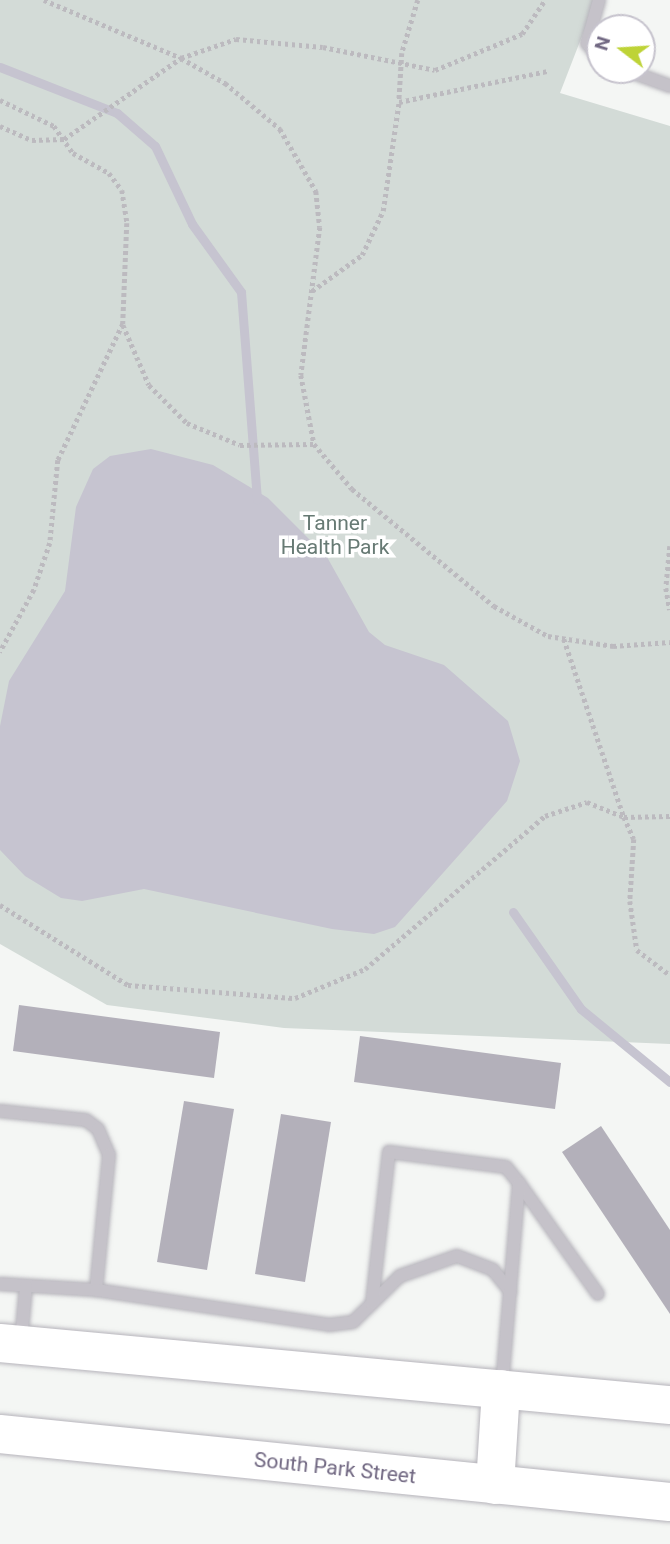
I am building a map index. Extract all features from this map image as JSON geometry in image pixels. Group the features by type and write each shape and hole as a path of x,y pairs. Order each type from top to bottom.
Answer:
{"main road":[{"path":"10,1344 670,1405"},
{"path":"495,1485 501,1389"},
{"name":"South Park Street","path":"0,1434 670,1502"}],"lane":[{"path":"0,1111 86,1119 98,1129 109,1155 96,1290"},
{"path":"372,1303 376,1247 389,1152 506,1167 598,1294"},
{"path":"501,1389 519,1184"},
{"path":"0,1283 96,1290 330,1325 352,1322 400,1276 457,1256 493,1270 511,1292"},
{"path":"10,1344 26,1286"}],"path":[{"path":"44,0 181,58 225,83 280,129 316,191 320,227 301,375 314,444 352,489 494,606 548,636 613,646 670,642"},
{"path":"418,0 401,65 399,102 547,71"},
{"path":"0,126 32,140 64,139 181,58 236,39 323,47 435,70 464,62 522,34 545,0"},
{"path":"312,291 362,255 383,211 396,151 400,97"},
{"path":"0,100 47,122 64,139 73,153 108,173 122,190 127,223 123,324 58,460 50,543 34,590 0,652"},
{"path":"123,324 149,385 187,423 240,445 314,444"},
{"path":"670,546 666,588 670,610"},
{"path":"564,639 624,817 634,839 630,901 636,950 670,975"},
{"path":"0,905 128,985 295,998 365,969 545,816 587,802 624,817 670,816"}],"green space":[{"name":"Tanner Health Park","path":"0,0 596,0 591,14 586,14 586,26 560,93 670,126 670,1044 284,1028 107,1005 0,944"}],"shaded area":[{"path":"151,449 213,465 268,498 327,557 369,632 385,645 444,665 508,721 520,761 507,801 395,927 374,934 332,929 144,889 82,901 61,898 25,876 0,850 0,726 9,681 65,591 76,507 93,469 110,456"}],"building":[{"path":"19,1005 220,1032 214,1078 13,1051"},
{"path":"360,1036 561,1063 555,1109 354,1082"},
{"path":"184,1101 234,1109 207,1270 157,1262"},
{"path":"281,1114 331,1122 305,1282 255,1274"},
{"path":"601,1126 670,1230 670,1314 562,1152"}],"waterway":[{"path":"0,67 117,113 155,146 192,224 241,292 257,499"},
{"path":"513,912 581,1009 670,1082"}]}
